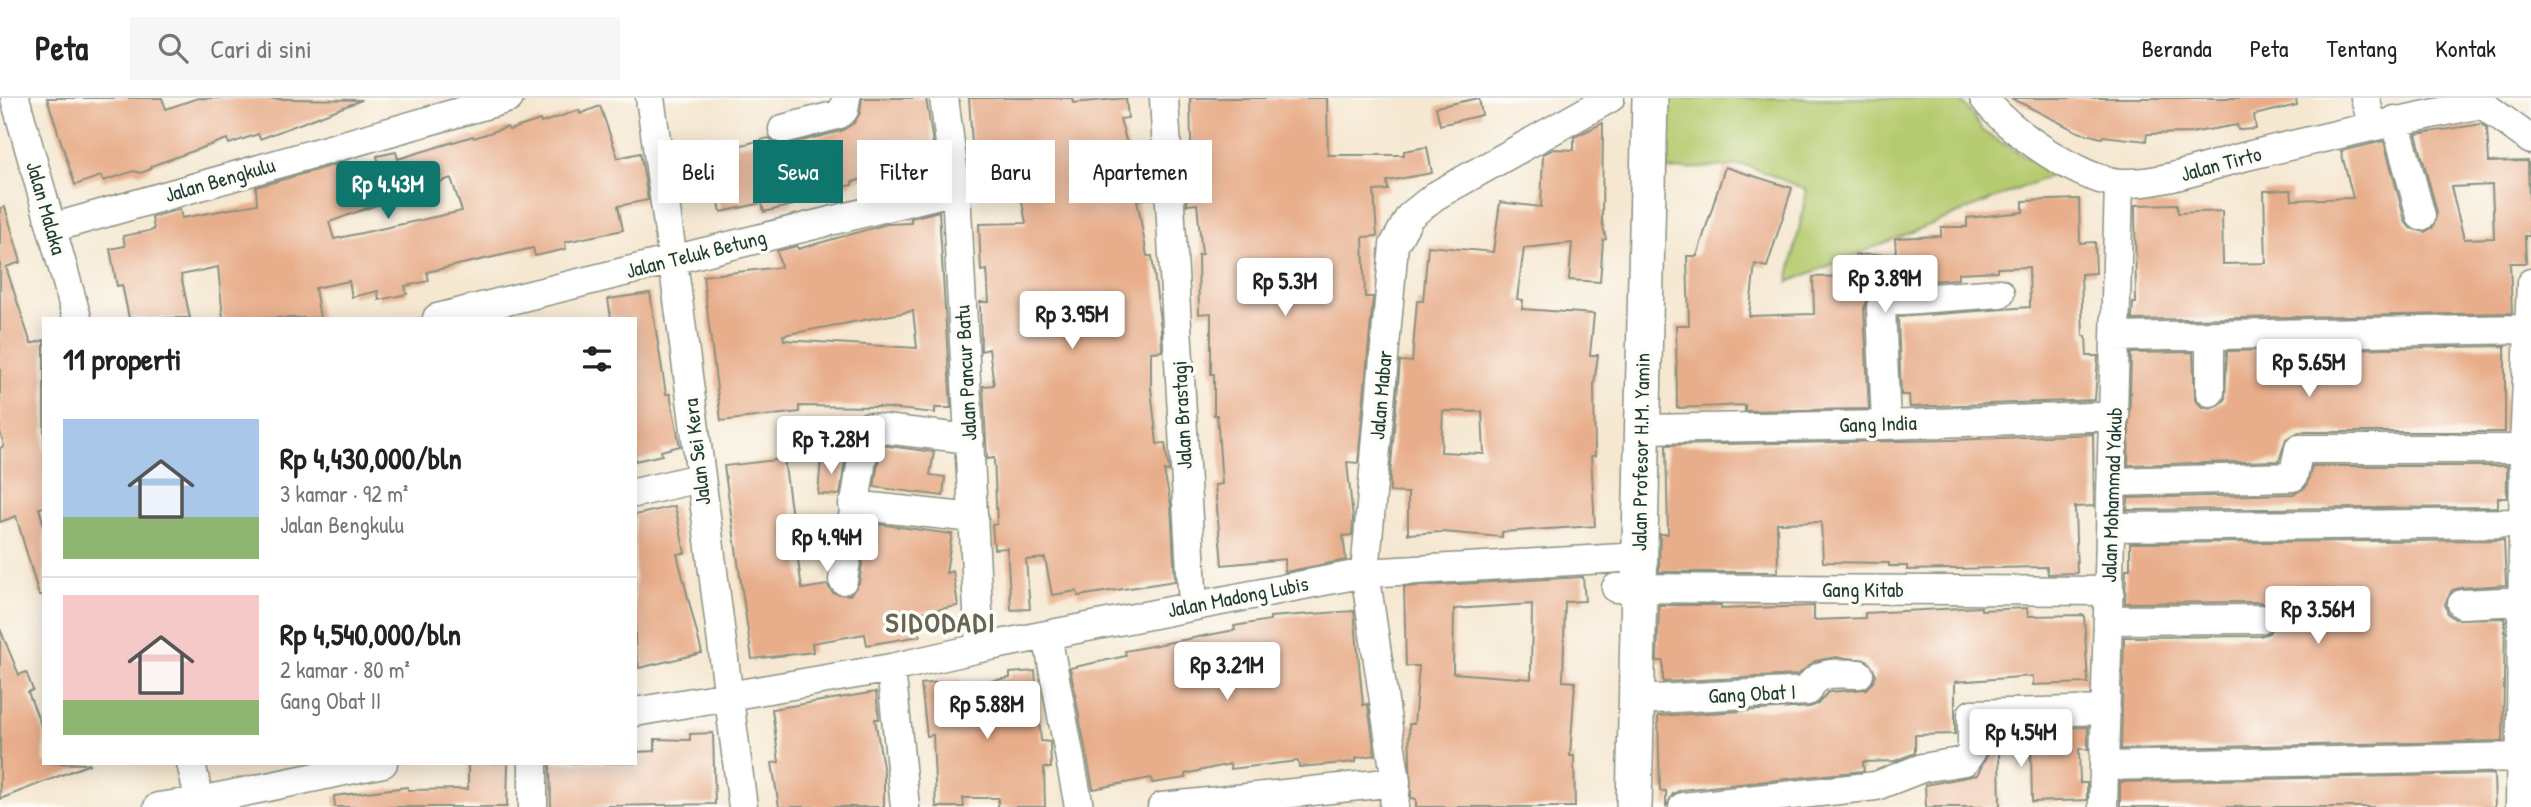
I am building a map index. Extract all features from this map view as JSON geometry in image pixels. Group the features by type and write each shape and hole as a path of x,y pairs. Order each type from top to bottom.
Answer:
{"main road":[{"name":"Jalan Profesor H.M. Yamin","path":"1629,98 1628,573 1636,700 1634,807"},
{"name":"Jalan Profesor H.M. Yamin","path":"1613,807 1628,573 1642,429 1650,98"}],"street":[{"name":"Jalan Malaka","path":"15,98 77,317"},
{"name":"Jalan Bengkulu","path":"52,228 509,98"},
{"name":"Jalan Sei Kera","path":"650,98 674,261 699,478 743,807"},
{"path":"783,129 837,115 844,110 846,98"},
{"name":"Jalan Pancur Batu","path":"944,98 956,190 980,648"},
{"name":"Jalan Brastagi","path":"1164,98 1193,606"},
{"name":"Jalan Mabar","path":"1395,795 1365,573 1394,245 1410,216 1435,197 1610,98"},
{"name":"Jalan Tirto","path":"1984,98 2014,131 2040,149 2093,176 2119,183 2178,175 2481,101"},
{"path":"2365,98 2384,123 2421,216"},
{"path":"2481,101 2531,140"},
{"name":"Jalan Mohammad Yakub","path":"2103,807 2119,183"},
{"name":"Jalan Teluk Betung","path":"441,317 956,190"},
{"path":"2524,795 2521,757 2524,449 2528,409 2531,283"},
{"path":"1886,425 1881,307 1889,301 2000,293"},
{"path":"2116,337 2210,335 2529,318"},
{"path":"2210,335 2210,392"},
{"name":"Gang India","path":"1642,429 1886,425 2115,416"},
{"path":"843,580 867,427 970,439"},
{"path":"2112,482 2293,477 2299,449 2524,449"},
{"path":"637,493 699,478"},
{"path":"853,505 974,518"},
{"path":"2111,527 2525,527"},
{"name":"Jalan Madong Lubis","path":"637,712 891,668 980,648 1365,573 1628,573"},
{"name":"Gang Kitab","path":"1628,573 2110,591"},
{"path":"2462,604 2522,601"},
{"path":"2108,620 2260,619"},
{"path":"1047,635 1079,807"},
{"path":"891,668 905,807"},
{"name":"Gang Obat I","path":"1636,700 1808,691 1811,681 1819,675 1859,674"},
{"path":"1683,807 1876,786 1922,768 1965,761 1972,751 1972,714 2105,710"},
{"path":"2104,766 2521,757"},
{"path":"191,765 201,804"},
{"path":"158,807 201,804 374,765"},
{"path":"533,765 533,807"},
{"path":"1162,807 1395,795"}],"green space":[{"path":"1662,98 1959,98 1985,133 2055,174 1788,282 1807,190 1746,165 1667,170"}],"building":[{"path":"47,98 162,98 166,109 198,98 362,100 260,139 258,134 229,144 227,139 151,166 151,169 141,173 134,171 103,181 101,176 75,185"},
{"path":"862,98 926,98 933,140 857,140 857,181 843,187 843,140 806,140 841,131 854,123 860,113"},
{"path":"969,98 1072,98 1073,103 1126,98 1128,118 1120,119 1126,140 1069,140 1069,203 1138,203 1147,256 1152,256 1161,330 1162,351 1151,352 1151,388 1157,444 1165,443 1169,471 1164,471 1171,505 1175,581 1078,596 1077,591 1052,595 1045,558 1026,560 1030,609 1011,610 1007,548 994,549 992,525 997,524 994,458 987,459 983,386 994,385 989,349 981,351 980,302 989,302 987,270 981,271 979,224 1026,223 1022,203 1055,203 1055,140 972,140"},
{"path":"1190,98 1327,98 1328,155 1404,155 1404,151 1427,147 1432,173 1387,181 1388,190 1374,191 1377,236 1363,237 1365,297 1373,297 1358,463 1347,462 1353,519 1352,535 1343,536 1346,560 1285,572 1285,559 1222,565 1215,485 1222,484 1217,415 1214,415 1214,374 1211,374 1211,313 1199,314 1198,255 1202,254 1197,204 1187,205 1187,203 1212,203 1212,140 1191,140"},
{"path":"1479,98 1482,115 1440,125 1436,107"},
{"path":"2011,98 2296,98 2297,105 2254,115 2256,129 2238,130 2237,125 2190,133 2147,134 2146,141 2102,138 2078,132"},
{"path":"600,106 618,158 640,153 648,200 618,206 623,230 565,242 566,249 535,256 533,248 427,272 429,281 405,286 407,294 379,300 378,291 352,297 349,281 315,288 320,317 223,317 218,267 181,275 190,317 129,317 122,285 117,286 110,249 125,246 123,236 154,230 152,217 180,209 182,218 257,204 256,187 344,162 347,172 379,164 377,156 396,152 398,159 507,127 509,130 540,120 541,123 579,110 580,114","holes":["451,178 462,211 334,239 329,222"]},
{"path":"1603,123 1602,221 1606,239 1603,240 1600,282 1569,280 1572,243 1524,248 1517,299 1523,300 1522,309 1594,314 1590,355 1598,355 1594,385 1595,456 1591,456 1595,526 1502,532 1502,537 1442,532 1408,534 1408,493 1390,492 1390,477 1400,361 1412,362 1417,301 1423,301 1428,246 1493,252 1500,202 1541,207 1543,154 1554,149 1574,150 1574,137","holes":["1443,411 1482,412 1484,454 1441,452"]},
{"path":"2482,124 2487,128 2489,162 2528,161 2530,236 2525,236 2526,263 2510,263 2512,313 2132,320 2133,303 2136,303 2135,205 2177,204 2178,213 2222,211 2223,264 2266,263 2264,191 2291,190 2292,200 2353,198 2341,151 2384,141 2405,221 2410,228 2425,232 2433,227 2437,212 2416,134","holes":["2492,185 2494,238 2464,239 2451,187"]},
{"path":"753,142 753,203 762,203 721,212 719,203 739,203 739,146"},
{"path":"1725,167 1792,188 1767,267 1755,264 1749,316 1814,314 1813,277 1856,276 1855,255 1896,254 1895,238 1941,236 1941,227 1967,227 1967,218 2023,212 2023,201 2079,199 2080,243 2095,242 2096,273 2081,274 2083,336 2086,336 2087,356 2098,356 2095,400 1910,407 1909,395 1901,395 1898,317 2030,307 2029,267 1958,273 1958,279 1888,284 1871,294 1864,308 1869,409 1745,411 1745,405 1677,408 1676,325 1689,325 1687,256 1697,256"},
{"path":"762,203 793,205 764,212"},
{"path":"5,207 21,262 6,267 31,344 42,341 42,507 39,508 42,519 42,595 39,595 16,516 0,522 0,448 4,446 0,431 0,208"},
{"path":"939,211 951,408 935,408 935,413 878,407 799,406 799,412 721,421 703,276 781,267 777,251 797,246 798,249 887,224 911,223 911,218","holes":["913,311 917,348 784,340 783,335"]},
{"path":"650,293 666,394 670,394 680,446 661,451 662,455 637,461 637,317 611,317 608,299"},
{"path":"2505,346 2505,432 2299,432 2286,439 2279,461 2128,465 2131,353 2193,352 2195,400 2202,407 2211,409 2225,400 2227,351"},
{"path":"2093,434 2094,506 2075,507 2077,573 2048,574 2047,567 1907,570 1907,566 1889,566 1889,563 1823,562 1821,522 1777,523 1778,572 1659,572 1660,534 1668,534 1666,445 1952,440"},
{"path":"881,445 934,452 930,475 945,477 943,496 874,487"},
{"path":"821,458 845,460 840,495 818,494"},
{"path":"784,459 802,589 827,585 833,593 850,595 859,583 869,523 952,534 946,573 953,571 958,606 916,613 920,636 867,645 865,634 812,643 813,652 752,659 724,466"},
{"path":"2312,466 2507,466 2507,498 2498,498 2498,507 2127,510 2128,498 2294,494 2306,487"},
{"path":"675,506 685,553 677,554 702,653 639,668 637,658 637,515"},
{"path":"2504,540 2506,585 2452,590 2445,604 2448,614 2455,619 2505,618 2503,741 2121,749 2124,637 2260,636 2269,633 2277,620 2274,610 2260,602 2125,603 2126,569 2130,569 2130,543"},
{"path":"1583,577 1585,601 1565,602 1563,681 1575,682 1570,756 1574,756 1575,807 1416,807 1416,799 1411,798 1409,724 1414,724 1419,666 1406,666 1404,587","holes":["1532,604 1531,679 1453,673 1454,609"]},
{"path":"1659,605 1721,605 1721,609 1814,606 1814,620 1865,618 1865,613 1981,607 1981,610 2027,608 2028,616 2084,615 2088,683 2033,685 2033,676 1955,682 1955,734 1915,735 1915,753 1895,761 1863,762 1864,771 1681,790 1673,794 1666,807 1666,791 1660,791 1658,716 1810,707 1818,704 1828,692 1866,689 1876,674 1867,660 1836,657 1815,661 1798,675 1663,682 1663,661 1657,661"},
{"path":"1354,611 1363,705 1368,704 1375,755 1356,758 1356,762 1299,767 1298,761 1231,769 1230,764 1185,774 1186,778 1152,783 1151,778 1093,789 1070,668 1126,656 1125,651 1235,630 1234,626 1270,620 1270,617"},
{"path":"0,629 19,675 26,672 33,690 28,692 42,728 42,765 87,765 0,799"},
{"path":"1035,671 1041,741 1050,742 1051,768 1044,768 1045,807 998,807 998,798 963,798 964,807 936,807 933,735 927,736 921,684 960,680 961,685 1010,678 1010,673"},
{"path":"876,692 879,719 875,719 884,773 884,807 779,807 772,763 779,762 772,709"},
{"path":"2088,727 2088,749 2079,749 2080,783 2087,783 2087,800 2032,802 2031,751 1999,752 2000,807 1926,807 1925,785 1977,775 1989,752 1989,730"},
{"path":"713,733 715,804 551,807 550,765 637,765 637,752 655,751 655,739 690,740 690,734"},
{"path":"468,765 508,765 507,807 335,807 334,796 408,787 408,790 468,789"},
{"path":"2494,774 2495,807 2120,807 2120,782"}],"district":[{"name":"SIDODADI","path":"941,622"}]}
